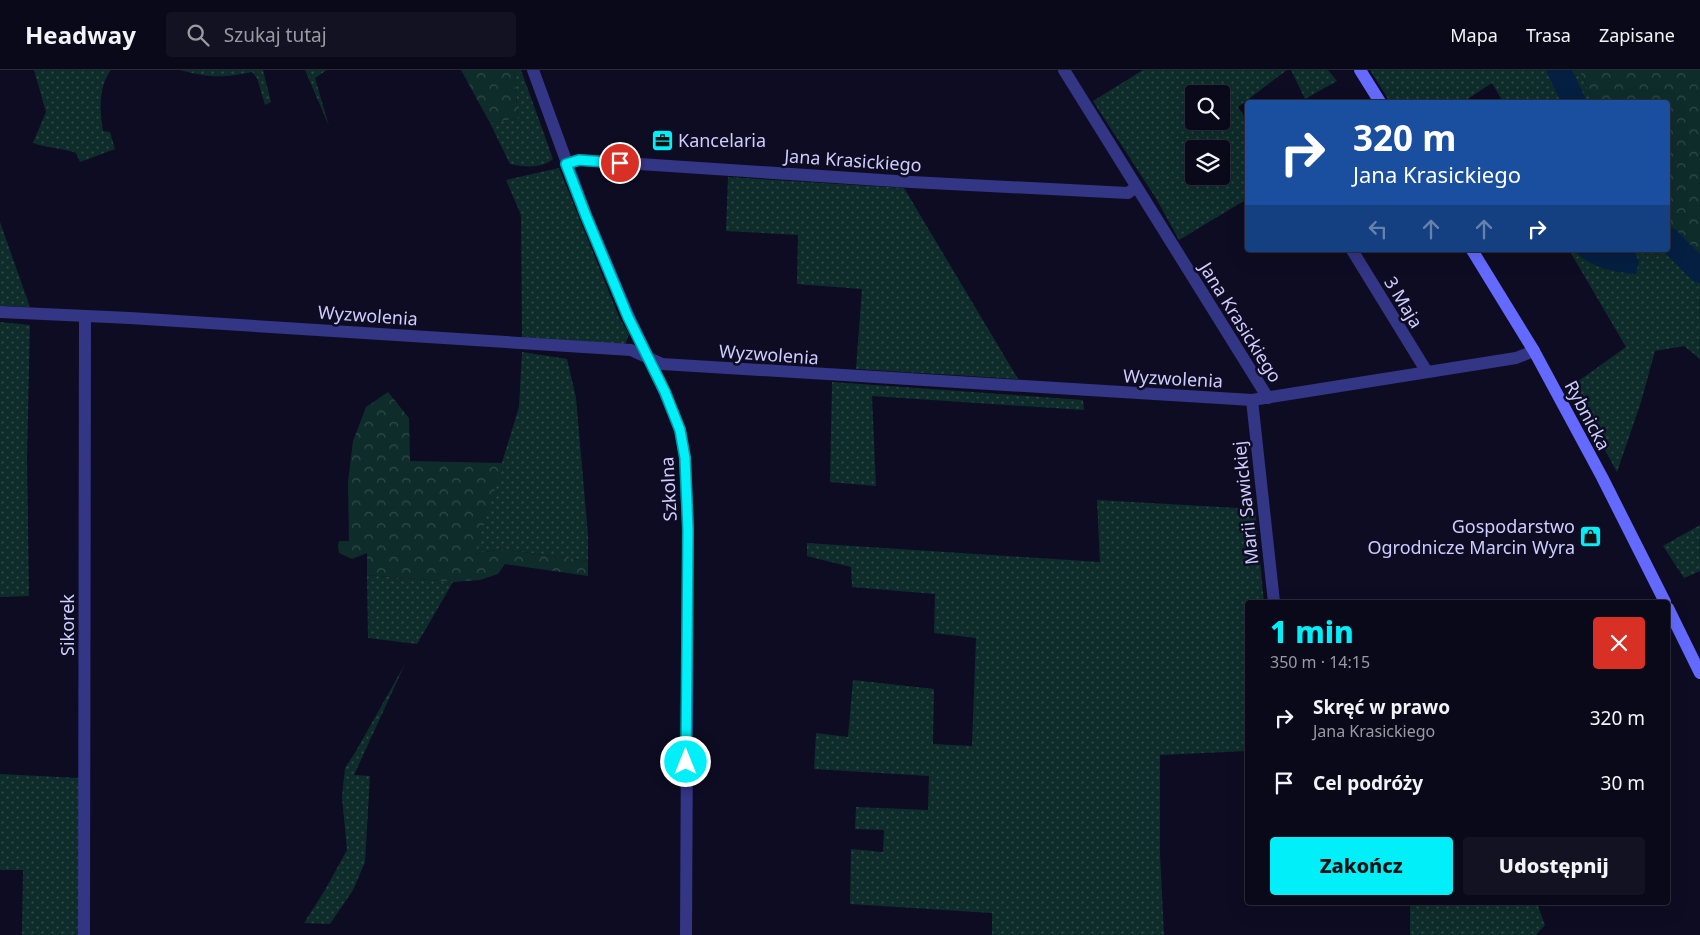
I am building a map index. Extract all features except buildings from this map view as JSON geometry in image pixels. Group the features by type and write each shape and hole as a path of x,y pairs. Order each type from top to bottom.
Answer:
{"main road":[{"path":"1360,70 1379,100"},
{"name":"Rybnicka","path":"1473,252 1534,352 1664,600"},
{"path":"1670,612 1700,673"}],"street":[{"name":"Szkolna","path":"533,70 566,164 593,232 628,317 665,392 680,430 685,458 688,530 686,935"},
{"name":"Jana Krasickiego","path":"1064,70 1268,398"},
{"name":"Jana Krasickiego","path":"566,164 579,160 911,182 1128,193 1136,187"},
{"name":"3 Maja","path":"1353,252 1427,372"},
{"name":"Wyzwolenia","path":"0,312 130,318 631,350 662,364 1252,400 1516,358 1534,352"},
{"name":"Sikorek","path":"84,935 85,316"},
{"name":"Marii Sawickiej","path":"1252,400 1274,600"}],"green space":[{"path":"34,70 111,70 102,91 101,115 103,131 110,132 115,149 80,162 76,153 33,143 46,112"},
{"path":"180,70 263,70 271,102 265,105 257,78 252,72 216,76 199,75"},
{"path":"305,70 327,70 315,78 329,126"},
{"path":"461,70 514,70 518,118 490,123"},
{"path":"514,70 521,70 553,159 538,166 510,164 490,123 518,118"},
{"path":"1143,70 1287,70 1238,107 1245,117 1245,200 1179,240 1157,200 1093,101"},
{"path":"1291,70 1328,70 1337,81 1305,99"},
{"path":"1370,70 1579,70 1593,100 1502,100 1492,83 1466,100 1389,100"},
{"path":"1579,70 1700,70 1700,261 1670,243 1670,100 1593,100"},
{"path":"559,168 619,317 629,334 625,345 522,339 521,215 506,180"},
{"path":"728,177 904,188 1018,379 856,369 862,289 797,284 798,235 726,231"},
{"path":"0,222 30,307 0,306"},
{"path":"1670,232 1700,259 1700,359 1684,346 1655,351 1641,402 1617,472 1570,387 1626,347 1570,252 1670,252"},
{"path":"0,322 30,325 27,457 29,596 0,597"},
{"path":"522,352 567,359 576,398 588,535 588,561 501,549 474,554 519,407"},
{"path":"832,382 1083,400 1084,410 872,396 876,486 830,482"},
{"path":"388,392 409,418 410,461 503,463 475,554 501,549 588,561 588,576 505,564 498,574 480,580 453,582 367,575 367,553 352,559 339,553 339,541 349,541 348,482 353,441 366,407"},
{"path":"1097,500 1255,509 1264,600 1245,600 1245,751 1160,755 1160,854 1164,935 992,935 992,913 850,904 851,849 883,852 884,830 855,829 856,807 928,810 929,776 814,769 816,733 848,737 853,680 934,689 933,744 972,746 976,638 934,633 935,594 852,587 851,567 807,556 807,543 1100,562"},
{"path":"1700,525 1700,571 1684,578 1663,546"},
{"path":"367,575 453,582 417,644 368,638"},
{"path":"405,664 354,775 370,776 365,862 353,890 330,924 304,923 347,850 342,797 345,768"},
{"path":"0,774 79,778 79,935 22,935 23,870 0,870"},
{"path":"1410,905 1538,905 1545,925 1536,935 1410,935"}],"water":[{"path":"1575,252 1634,252 1639,261 1636,274 1611,270 1589,262"}],"waterway":[{"path":"1559,70 1573,100"},
{"path":"1670,241 1700,271"}],"place":[{"name":"Kancelaria","path":"662,140"},
{"name":"Gospodarstwo Ogrodnicze Marcin Wyra","path":"1591,536"}],"route":[{"path":"620,163 579,160 566,164 628,317 665,392 680,430 685,458 688,530 686,762"}]}
